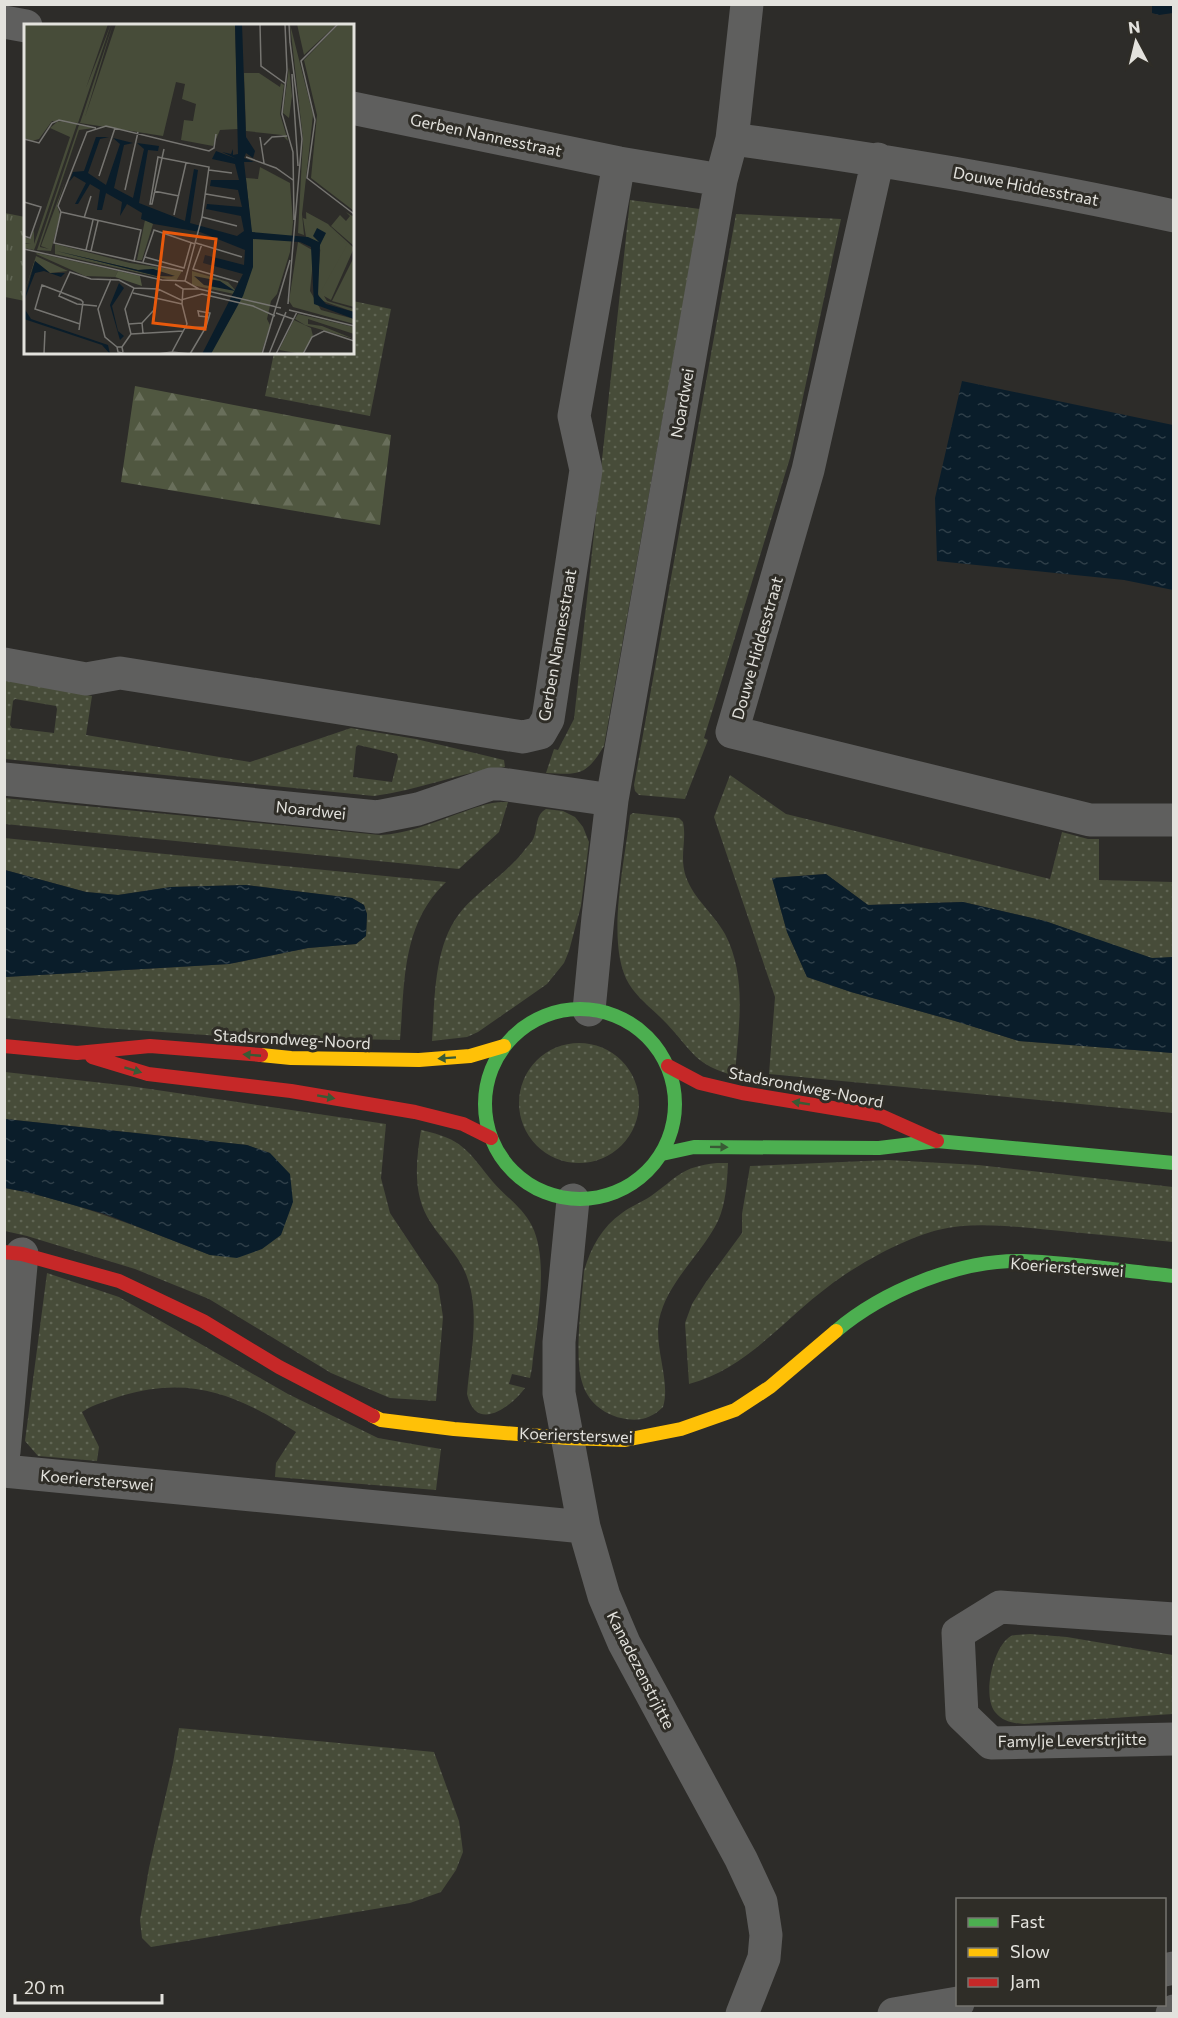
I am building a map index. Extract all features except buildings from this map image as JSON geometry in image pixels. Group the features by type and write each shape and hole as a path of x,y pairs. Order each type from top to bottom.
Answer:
{"main road":[{"path":"566,1010 589,1010 614,1015 636,1027 655,1044 668,1066 675,1088 676,1111 671,1134 662,1154 649,1171 633,1184 614,1194 594,1199 573,1200 532,1187 514,1173 500,1157 491,1138 485,1114 486,1090 492,1068 504,1046 521,1029 542,1017 566,1010"},
{"name":"Stadsrondweg-Noord","path":"4,1046 77,1053 150,1046 291,1058 419,1060 470,1056 504,1046"},
{"name":"Stadsrondweg-Noord","path":"77,1053 148,1074 291,1091 415,1112 463,1124 491,1138"},
{"name":"Stadsrondweg-Noord","path":"668,1066 700,1083 742,1093 881,1116 938,1141"},
{"name":"Stadsrondweg-Noord","path":"662,1154 694,1147 879,1148 938,1141 1173,1163"},
{"name":"Koeriersterswei","path":"13,1253 119,1281 203,1321 279,1368 381,1420 454,1429 625,1440 681,1429 735,1410 770,1387 843,1325 888,1297 927,1278 960,1269 1021,1261 1173,1276"}],"street":[{"name":"Noardwei","path":"589,1010 612,800 721,180 732,139 747,4"},
{"path":"4,22 24,26"},
{"name":"Gerben Nannesstraat","path":"354,108 619,163 721,180"},
{"name":"Douwe Hiddesstraat","path":"732,139 878,159 1082,196 1173,216"},
{"name":"Douwe Hiddesstraat","path":"878,159 808,470 732,732 1090,820 1173,820"},
{"name":"Gerben Nannesstraat","path":"4,664 86,679 120,672 523,737 540,733 548,719 586,470 574,416 619,163"},
{"name":"Noardwei","path":"4,779 377,817 418,809 491,784 612,800"},
{"name":"Kanadezenstrjitte","path":"573,1200 559,1342 559,1393 584,1527 604,1596 624,1643 741,1859 761,1902 766,1935 764,1958 742,2013"},
{"path":"4,1452 13,1253"},
{"name":"Koeriersterswei","path":"4,1472 584,1527"},
{"name":"Famylje Leverstrjitte","path":"1173,1619 1000,1607 958,1633 962,1714 991,1743 1173,1739"},
{"path":"894,2013 956,2004"}],"green space":[{"path":"630,200 700,209 604,746 592,763 581,772 546,773 554,749 558,750 574,719"},
{"path":"5,213 24,217 24,301 5,297"},
{"path":"736,214 841,219 790,458 704,738 708,740 685,799 639,795 634,785"},
{"path":"354,301 391,309 370,416 265,396 274,354 354,354"},
{"path":"135,386 391,435 380,525 121,482"},
{"path":"4,680 92,696 86,735 250,762 351,728 416,739 504,760 505,767 374,796 5,759","holes":["15,699 56,706 54,733 12,728 10,725","358,745 397,754 392,782 353,777"]},
{"path":"730,775 786,814 1050,879 1062,832 1088,839 1099,839 1099,880 1173,882 1173,957 1152,959 1045,921 963,902 868,905 826,874 772,878 787,932 807,977 1019,1041 1173,1053 1173,1113 769,1074 775,997 714,817"},
{"path":"4,798 380,835 410,830 476,807 508,802 499,832 459,869 5,824"},
{"path":"546,809 563,811 575,817 583,827 589,842 581,906 564,963 547,984 478,1032 467,1037 432,1041 437,972 446,938 453,923 463,909 509,867 530,843 534,837 538,818"},
{"path":"633,813 679,818 683,822 683,862 686,877 694,892 725,934 737,968 740,1004 735,1076 711,1067 696,1056 637,995 629,984 622,967 617,925 630,815"},
{"path":"4,838 446,882 431,899 413,936 405,976 400,1040 235,1037 103,1028 5,1018 5,977 229,964 308,948 356,944 366,936 367,914 364,905 352,898 246,885 171,887 118,895 86,892 5,870"},
{"path":"579,1043 602,1047 622,1060 635,1080 639,1103 635,1126 622,1146 602,1159 579,1163 556,1159 536,1146 523,1126 519,1103 523,1080 536,1060 556,1047"},
{"path":"5,1072 130,1086 386,1124 381,1178 390,1213 438,1285 443,1317 436,1401 390,1398 331,1373 209,1299 135,1269 5,1231 4,1188 83,1208 210,1255 270,1153 247,1145 5,1119"},
{"path":"421,1130 446,1137 463,1147 524,1214 532,1226 537,1241 541,1276 540,1296 530,1378 512,1374 509,1384 525,1388 511,1403 494,1413 485,1415 478,1412 471,1406 467,1394 474,1322 472,1294 461,1264 431,1223 421,1201 417,1166"},
{"path":"888,1160 978,1165 1173,1187 1173,1242 994,1226 952,1227 938,1230 881,1253 853,1270 812,1299 746,1355 709,1377 689,1384 685,1323 692,1304 742,1233 742,1214 750,1166"},
{"path":"717,1163 728,1163 726,1193 721,1214 711,1233 669,1293 659,1320 658,1331 665,1387 663,1407 644,1418 633,1420 614,1416 602,1410 592,1401 584,1389 580,1371 579,1343 584,1271 590,1254 603,1231 625,1211 651,1196 687,1170"},
{"path":"47,1273 119,1297 288,1394 378,1438 441,1449 436,1490 275,1477 276,1463 296,1432 233,1399 192,1388 146,1390 106,1401 82,1412 99,1447 97,1461 38,1456 25,1441"},
{"path":"1030,1634 1067,1637 1173,1655 1173,1714 1024,1724 1005,1720 995,1712 991,1705 989,1695 991,1672 1005,1641 1011,1636"},
{"path":"179,1728 434,1752 459,1821 463,1852 456,1870 441,1892 410,1903 151,1947 142,1938 140,1920"}],"water":[{"path":"1152,5 1173,5 1173,13 1159,15 1152,13"},
{"path":"962,381 1173,425 1173,590 1124,580 937,561 935,498"},
{"path":"5,870 86,892 118,895 171,887 246,885 352,898 364,905 367,914 366,936 356,944 308,948 229,964 5,977"},
{"path":"826,874 868,905 963,902 1045,921 1152,958 1173,957 1173,1053 1019,1041 807,977 787,932 772,878"},
{"path":"5,1119 247,1145 270,1153 290,1174 293,1202 281,1235 262,1249 237,1258 210,1255 105,1214 5,1188"}],"traffic: fast":[{"path":"571,1009 589,1009 625,1020 647,1037 659,1051 668,1068 675,1104 668,1140 659,1157 647,1171 625,1188 608,1195 589,1199 571,1199 535,1188 513,1171 501,1157 489,1132 485,1113 485,1095 496,1059 513,1037 527,1025 552,1013 571,1009"},
{"path":"662,1154 694,1147 879,1148 937,1141 1174,1163"},
{"path":"836,1331 855,1316 899,1291 924,1280 974,1265 1023,1261 1174,1276"}],"traffic: slow":[{"path":"261,1055 291,1058 419,1060 470,1056 504,1046"},
{"path":"373,1416 381,1420 454,1429 625,1440 681,1429 735,1410 770,1387 836,1331"}],"traffic: jam":[{"path":"4,1046 77,1053 150,1046 261,1055"},
{"path":"92,1057 148,1074 291,1091 415,1112 463,1124 491,1138"},
{"path":"668,1066 700,1083 742,1093 881,1116 937,1141"},
{"path":"4,1252 22,1254 119,1281 203,1321 279,1367 373,1416"}]}
